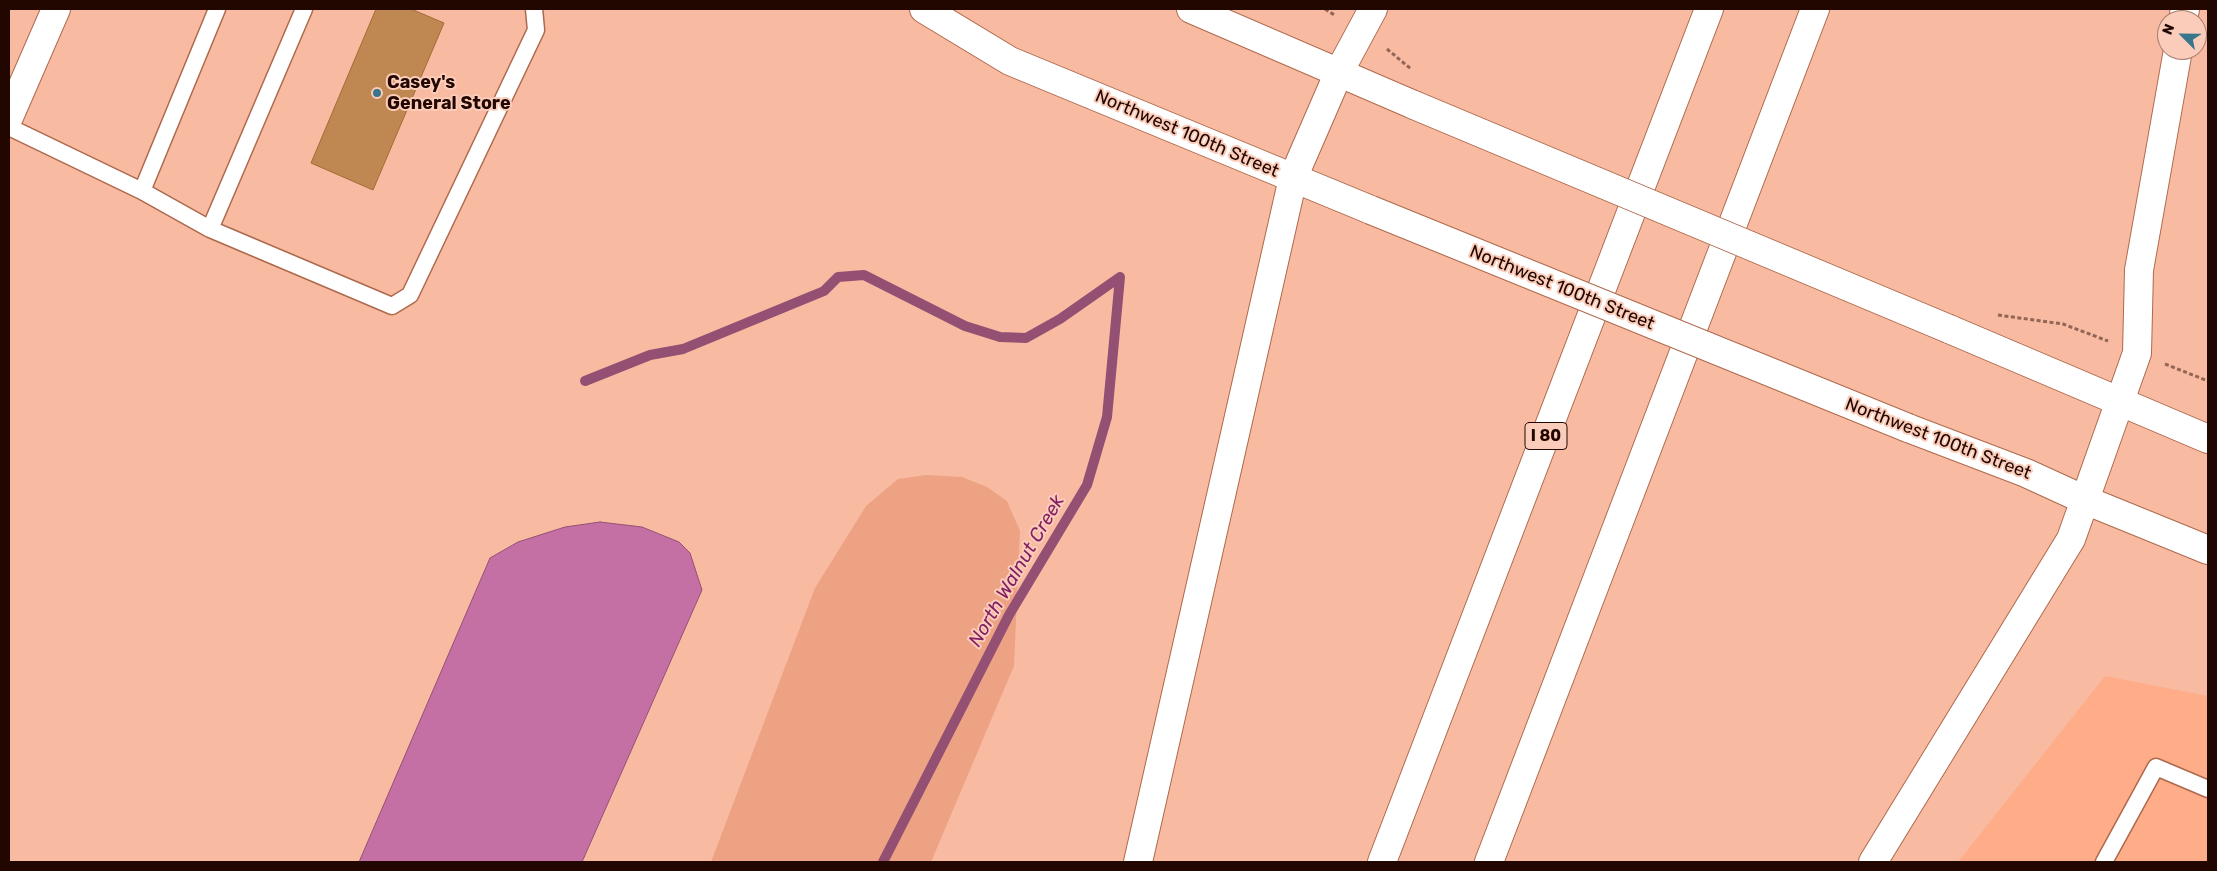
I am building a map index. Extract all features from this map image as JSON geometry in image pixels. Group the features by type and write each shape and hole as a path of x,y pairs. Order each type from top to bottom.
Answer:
{"main road":[{"path":"9,117 56,9"},
{"name":"Northwest 100th Street","path":"924,9 1010,61 1370,210 1908,428 2026,473 2084,500 2208,550"},
{"path":"1191,9 1414,105 2208,439"},
{"path":"1138,862 1293,178 1339,72 1373,9"},
{"name":"I 80","path":"1382,862 1709,9"},
{"path":"1489,862 1815,9"},
{"path":"1873,862 2071,539 2137,353 2139,270 2176,60"}],"lane":[{"path":"142,192 217,9"},
{"path":"210,229 304,9"},
{"path":"9,127 142,192 210,229 392,306 410,295 536,30 534,9"},
{"path":"2104,862 2156,767 2208,789"}],"path":[{"path":"1995,314 2063,324 2208,381"}],"shaded area":[{"path":"926,475 962,477 987,487 1007,501 1020,531 1014,666 931,862 711,862 815,588 866,506 898,479"},
{"path":"600,522 642,527 679,542 690,553 702,590 582,862 359,862 490,558 518,542 565,527"},
{"path":"2105,676 2208,696 2208,862 1958,862"}],"building":[{"name":"Casey's General Store","path":"376,9 411,9 444,23 373,190 311,163"}],"waterway":[{"path":"585,381 650,355 683,349 824,291 838,277 864,275 965,326 1000,337 1026,338 1060,319 1120,277"},
{"name":"North Walnut Creek","path":"883,862 1009,615 1087,485 1107,417 1120,277"}],"place":[{"name":"Casey's General Store","path":"377,93"}]}
